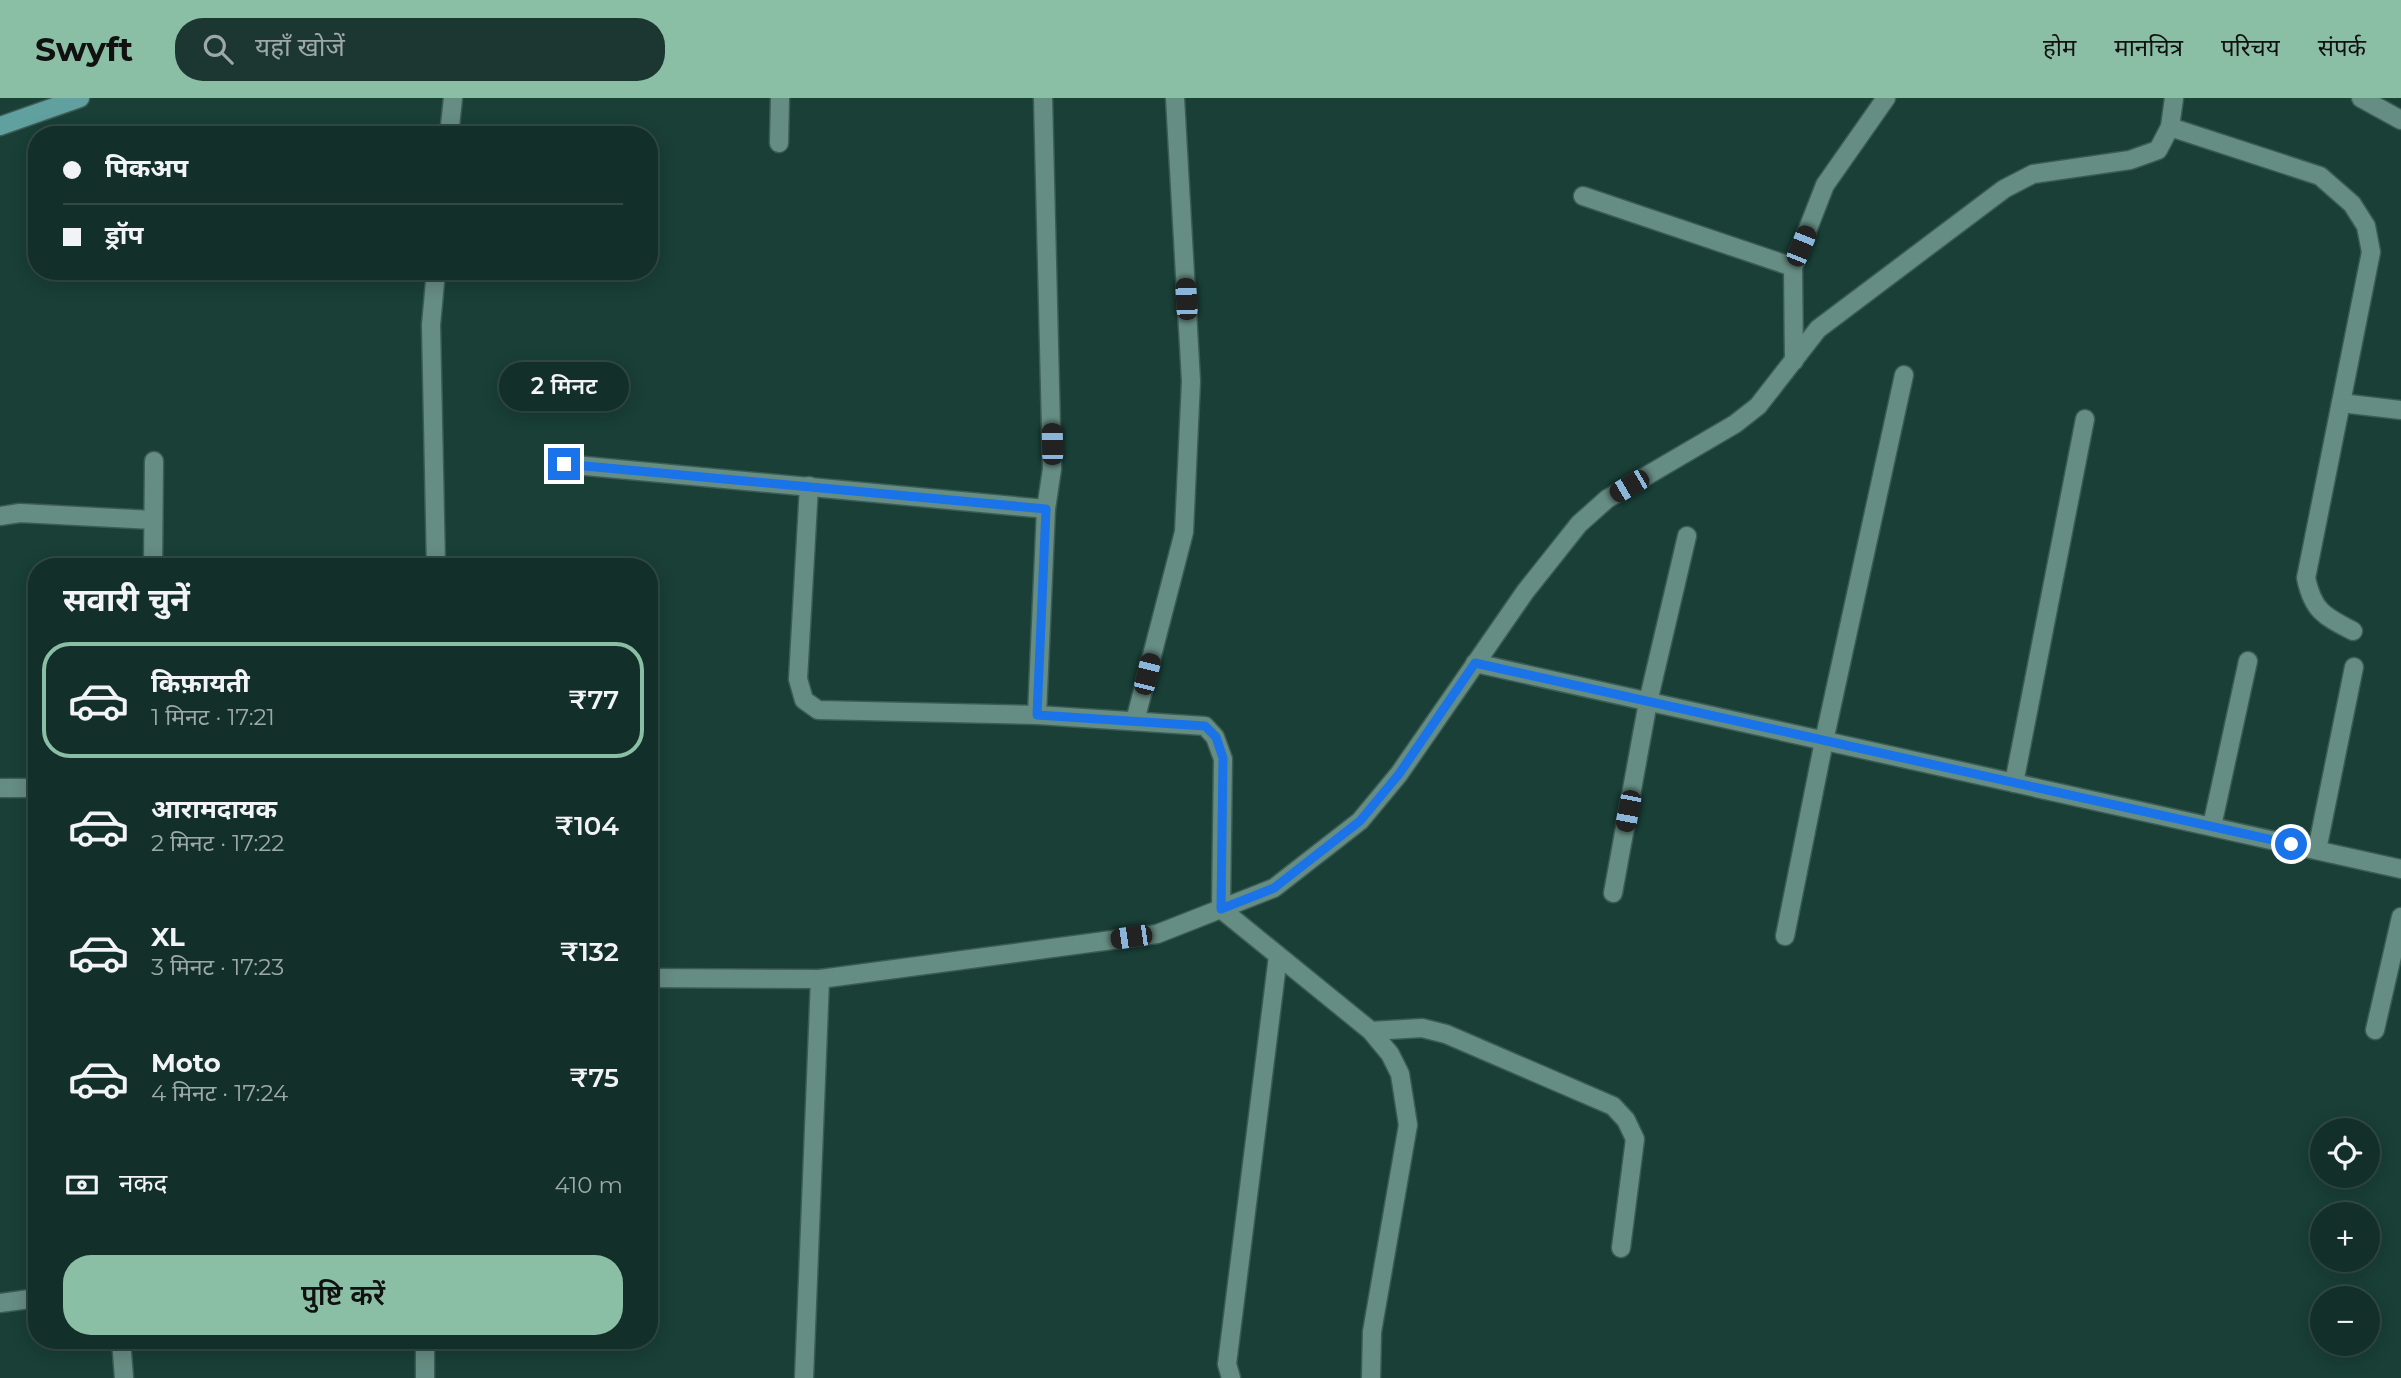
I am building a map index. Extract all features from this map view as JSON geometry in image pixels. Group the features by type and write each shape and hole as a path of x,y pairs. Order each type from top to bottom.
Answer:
{"main road":[{"path":"0,126 80,98"}],"street":[{"path":"450,126 453,98"},
{"path":"779,143 780,98"},
{"path":"1037,715 1046,509 1052,469 1042,98"},
{"path":"1135,721 1184,532 1191,381 1175,98"},
{"path":"1794,361 1793,267 1825,185 1886,98"},
{"path":"658,978 820,979 1157,934 1274,888 1360,821 1399,774 1525,592 1579,524 1607,499 1735,424 1758,406 1818,329 2004,189 2033,174 2130,160 2158,150 2170,127 2174,98"},
{"path":"2361,98 2401,120"},
{"path":"2170,127 2320,176 2352,204 2366,226 2371,252 2306,578 2310,597 2316,608 2353,631"},
{"path":"1583,196 1793,267"},
{"path":"435,280 431,325 436,558"},
{"path":"1785,936 1824,741 1904,374"},
{"path":"2341,403 2401,410"},
{"path":"2014,783 2085,419"},
{"path":"153,558 154,461"},
{"path":"564,464 1046,509"},
{"path":"809,486 798,679 804,700 818,710 1037,715 1205,726 1216,737 1223,758 1221,909"},
{"path":"0,516 20,513 153,520"},
{"path":"1613,893 1648,702 1688,536"},
{"path":"2212,826 2248,661"},
{"path":"1475,663 2401,869"},
{"path":"2317,850 2354,667"},
{"path":"0,788 28,788"},
{"path":"1221,909 1371,1031 1390,1054 1400,1074 1408,1125 1372,1332 1371,1378"},
{"path":"2375,1030 2401,917"},
{"path":"1231,1378 1227,1364 1278,956"},
{"path":"804,1378 820,979"},
{"path":"1371,1031 1422,1027 1446,1034 1613,1106 1626,1120 1634,1139 1621,1248"},
{"path":"0,1303 28,1299"},
{"path":"122,1349 124,1378"},
{"path":"425,1349 425,1378"}],"route":[{"path":"564,464 1046,509 1037,715 1205,726 1216,737 1223,758 1221,909 1274,888 1360,821 1399,774 1475,663 2291,844"}]}
